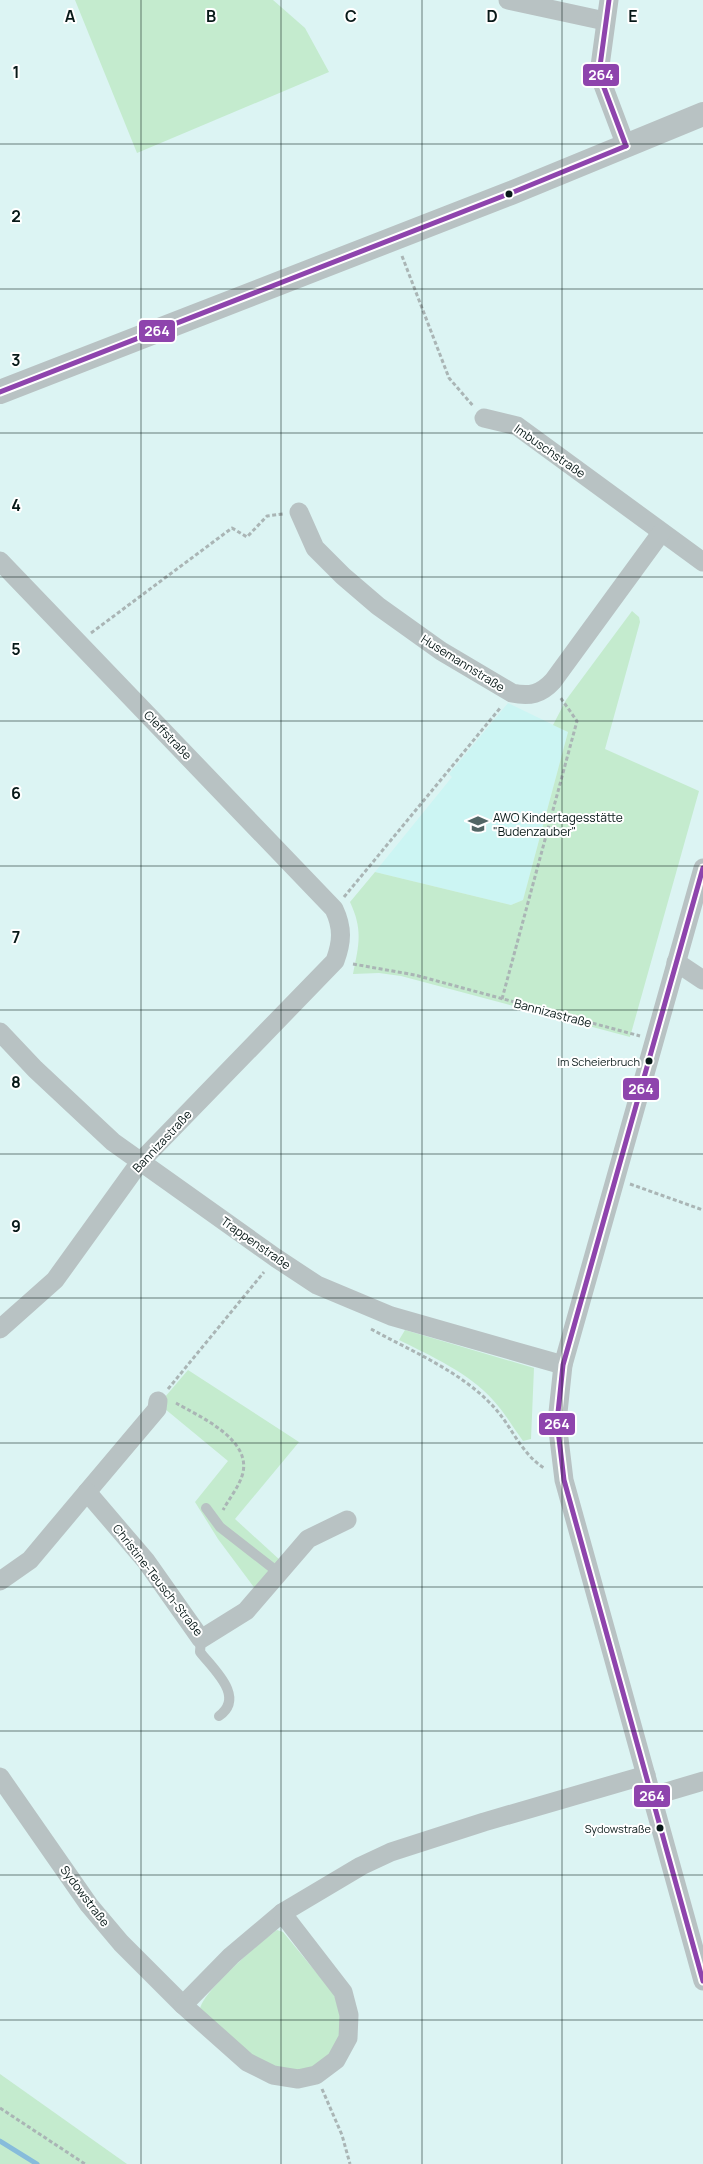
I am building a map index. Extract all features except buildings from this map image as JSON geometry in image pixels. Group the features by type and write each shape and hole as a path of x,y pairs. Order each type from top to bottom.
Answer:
{"street":[{"path":"508,0 606,21"},
{"path":"609,0 600,66 603,85 626,146"},
{"path":"0,392 504,196 703,114"},
{"name":"Imbuschstraße","path":"484,418 517,426 703,562"},
{"name":"Husemannstraße","path":"299,512 316,548 371,600 441,651 512,693 521,695 537,693 552,681 662,532"},
{"name":"Cleffstraße","path":"0,561 334,909"},
{"path":"703,868 563,1365 557,1422 564,1480 703,1981"},
{"name":"Bannizastraße","path":"0,1329 55,1280 140,1162 335,961 342,936 340,922 334,909"},
{"path":"676,962 703,980"},
{"name":"Trappenstraße","path":"0,1032 35,1069 113,1142 317,1285 391,1316 563,1365"},
{"path":"0,1581 30,1560 157,1409 161,1398"},
{"name":"Christine-Teusch-Straße","path":"87,1492 146,1561 201,1639 246,1611 308,1540 347,1520"},
{"path":"183,2005 230,1956 282,1914 361,1866 390,1852 494,1819 646,1775"},
{"name":"Sydowstraße","path":"0,1777 89,1905 121,1943 183,2005 247,2062 273,2075 298,2079 316,2075 336,2060 348,2038 349,2015 343,1992 282,1914"},
{"path":"653,1796 703,1781"}],"lane":[{"path":"206,1508 220,1527 279,1573"},
{"path":"201,1639 200,1652 229,1690 230,1703 227,1710 219,1716"}],"path":[{"path":"395,237 449,378 484,418"},
{"path":"78,642 232,528 247,537 267,516 299,512"},
{"path":"502,999 577,721 561,699 552,681"},
{"path":"334,909 512,693"},
{"name":"Bannizastraße","path":"335,961 415,975 654,1040"},
{"path":"616,1179 703,1210"},
{"path":"216,1521 242,1477 244,1466 241,1456 234,1441 221,1430 161,1398 276,1258"},
{"path":"369,1328 454,1374 491,1404 533,1461 564,1480"},
{"path":"316,2075 342,2135 350,2164"},
{"path":"0,2108 85,2164"}],"shaded area":[{"name":"AWO Kindertagesstätte \"Budenzauber\"","path":"508,703 568,732 523,900 511,905 375,872 452,777 449,774"}],"green space":[{"path":"75,0 273,0 305,28 329,72 137,153"},
{"path":"632,611 639,617 640,622 605,749 699,791 630,1037 401,976 379,973 353,974 359,937 357,921 350,902 375,872 511,905 523,900 568,732 553,725 566,700"},
{"path":"405,1330 534,1368 531,1439 523,1441 497,1405 473,1381 424,1352 399,1340"},
{"path":"188,1370 299,1442 235,1519 281,1561 256,1590 218,1539 195,1502 228,1461 159,1404"},
{"path":"277,1930 283,1932 334,1994 340,2014 340,2036 330,2056 313,2067 295,2072 261,2064 200,2009 210,1991 246,1955"},
{"path":"0,2074 127,2164 0,2164"}],"waterway":[{"path":"0,2141 37,2164"}],"transit line":[{"name":"264","path":"609,0 600,66 603,85 626,146"},
{"name":"264","path":"0,392 511,193 626,146"},
{"name":"264","path":"703,868 563,1365 557,1422 564,1480 703,1981"}],"place":[{"name":"AWO Kindertagesstätte \"Budenzauber\"","path":"478,824"},
{"name":"Im Scheierbruch","path":"649,1061"},
{"name":"Sydowstraße","path":"660,1828"}]}
